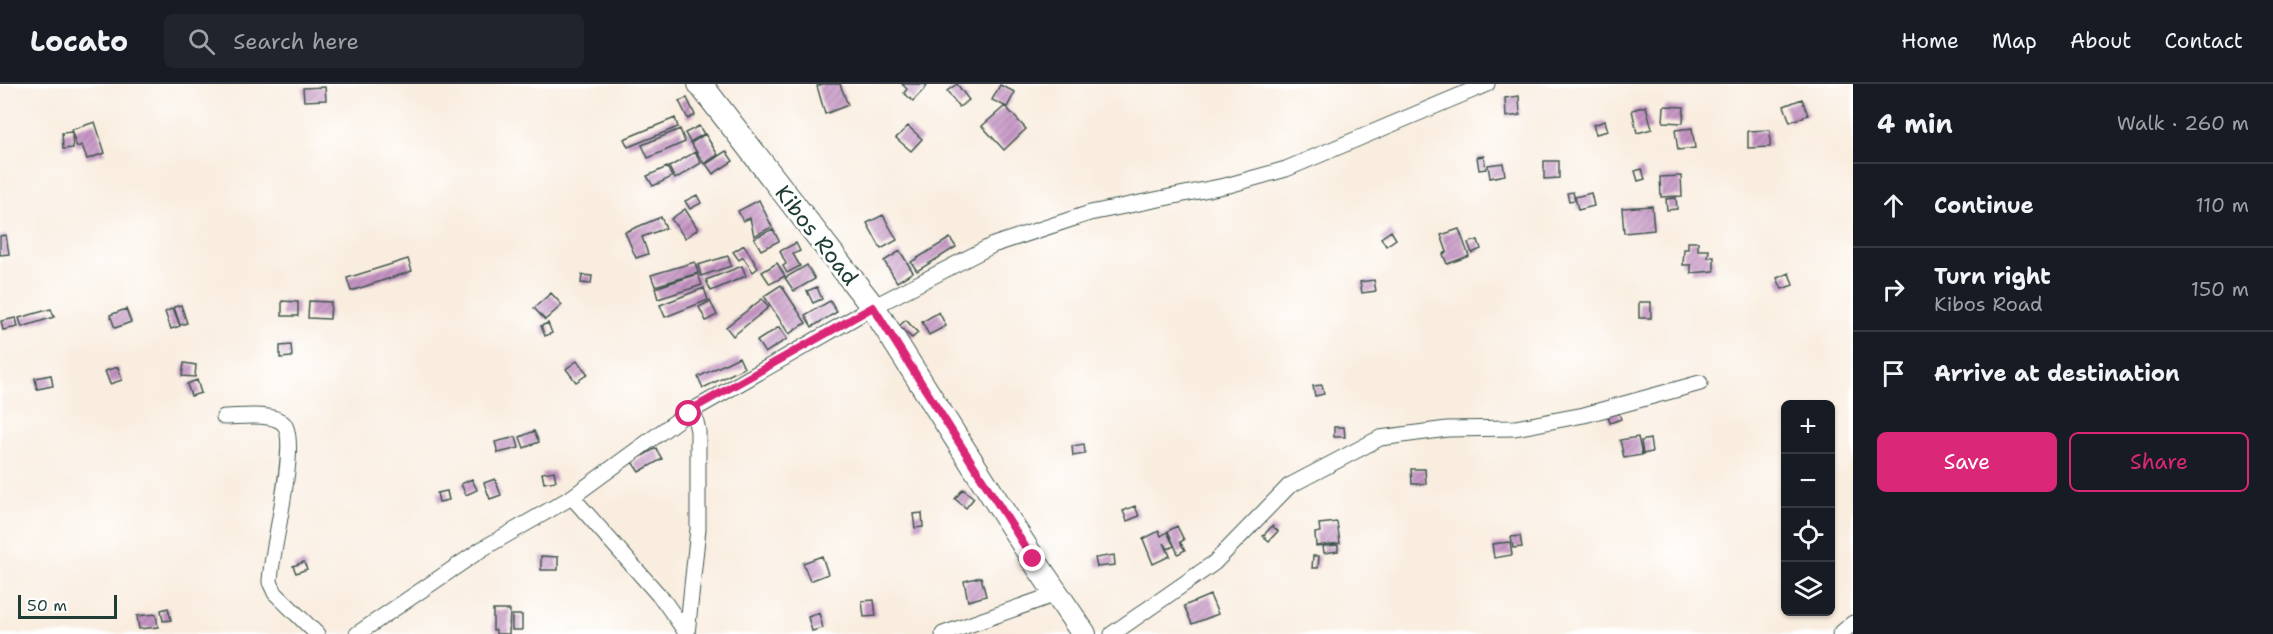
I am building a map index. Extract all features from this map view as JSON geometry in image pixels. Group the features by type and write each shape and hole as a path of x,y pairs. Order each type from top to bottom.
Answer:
{"main road":[{"name":"Kibos Road","path":"700,84 873,307 1056,594 1084,634"}],"street":[{"path":"357,634 482,549 572,497 686,414 873,307 993,245 1041,227 1090,213 1258,178 1286,169 1487,84"},
{"path":"1112,634 1214,563 1289,486 1380,438 1447,429 1515,428 1584,415 1700,383"},
{"path":"686,414 695,417 698,431 698,529 687,634"},
{"path":"224,417 271,418 282,421 286,426 288,464 270,582 275,593 317,634"},
{"path":"572,497 664,601 687,634"},
{"path":"943,634 1056,594"},
{"path":"1840,634 1853,622"}],"building":[{"path":"840,84 848,105 825,114 817,86"},
{"path":"902,84 927,86 913,101 904,93 907,89"},
{"path":"957,84 969,100 959,107 947,91"},
{"path":"1000,85 1015,92 1007,107 992,100"},
{"path":"325,87 326,100 304,101 303,88"},
{"path":"1519,96 1520,115 1506,117 1505,98"},
{"path":"687,98 695,115 688,119 679,101"},
{"path":"1802,99 1808,115 1790,122 1784,106"},
{"path":"1005,106 1026,129 1004,150 982,126"},
{"path":"1646,106 1652,129 1637,133 1632,110"},
{"path":"1664,106 1684,107 1683,123 1663,122"},
{"path":"675,118 678,127 628,147 624,139"},
{"path":"1605,121 1608,131 1596,134 1593,125"},
{"path":"95,122 105,153 87,159 82,145 77,147 71,130"},
{"path":"699,126 704,134 690,142 685,133"},
{"path":"908,126 922,139 911,151 896,138"},
{"path":"1692,128 1695,148 1678,150 1675,130"},
{"path":"680,129 685,142 648,158 642,145"},
{"path":"1770,130 1770,147 1748,148 1748,131"},
{"path":"72,132 73,148 63,149 62,133"},
{"path":"705,134 718,155 704,164 691,143"},
{"path":"726,151 733,161 713,174 706,164"},
{"path":"695,152 701,163 675,179 669,167"},
{"path":"1484,156 1486,169 1479,170 1477,157"},
{"path":"1544,161 1559,161 1559,178 1544,179"},
{"path":"1503,163 1505,175 1490,178 1488,165"},
{"path":"667,167 672,177 653,186 647,176"},
{"path":"1642,169 1645,179 1638,181 1635,171"},
{"path":"1681,176 1682,196 1661,197 1660,177"},
{"path":"1573,192 1575,200 1569,201 1567,193"},
{"path":"1591,193 1594,206 1578,210 1575,197"},
{"path":"697,195 701,203 690,209 685,201"},
{"path":"1676,198 1677,209 1667,210 1666,199"},
{"path":"759,200 772,227 754,236 750,218 743,221 738,211"},
{"path":"1652,206 1654,230 1624,233 1622,208"},
{"path":"685,209 698,229 685,238 671,219"},
{"path":"883,215 897,240 881,249 867,223"},
{"path":"661,217 666,228 642,237 648,254 636,258 625,232"},
{"path":"773,229 779,241 761,250 754,238"},
{"path":"1459,229 1469,256 1447,264 1443,254 1447,252 1441,235"},
{"path":"1391,231 1396,239 1386,246 1381,238"},
{"path":"6,235 9,254 0,255 0,236"},
{"path":"950,238 956,247 917,271 911,262"},
{"path":"1478,240 1481,249 1472,253 1468,243"},
{"path":"1688,242 1698,242 1698,250 1709,250 1708,257 1714,257 1714,271 1691,273 1691,265 1683,265 1684,249 1688,249"},
{"path":"796,243 800,251 793,254 800,266 787,273 780,251"},
{"path":"744,245 758,268 753,272 743,257 739,260 733,252"},
{"path":"900,251 913,272 897,282 884,261"},
{"path":"728,256 731,266 701,276 698,265"},
{"path":"408,259 412,271 351,291 347,278"},
{"path":"695,262 698,273 655,286 651,275"},
{"path":"777,263 785,276 770,284 762,272"},
{"path":"807,265 815,279 794,291 785,278"},
{"path":"742,266 746,276 711,291 706,280"},
{"path":"1789,273 1793,285 1782,289 1777,278"},
{"path":"698,274 702,285 658,299 655,288"},
{"path":"582,275 592,276 591,284 581,283"},
{"path":"1374,280 1376,291 1362,293 1360,282"},
{"path":"781,285 806,323 789,334 764,296"},
{"path":"817,287 822,299 813,303 807,291"},
{"path":"704,288 708,300 665,317 660,305"},
{"path":"551,293 562,305 545,320 534,308"},
{"path":"762,299 769,307 733,336 726,327"},
{"path":"282,301 298,302 298,316 282,316"},
{"path":"309,301 331,302 330,319 308,318"},
{"path":"710,301 717,315 706,321 699,307"},
{"path":"830,301 837,312 812,327 805,315"},
{"path":"1639,302 1651,302 1651,318 1639,318"},
{"path":"181,305 187,323 180,325 174,307"},
{"path":"173,308 180,326 171,329 165,312"},
{"path":"51,309 54,317 22,327 19,318"},
{"path":"126,309 131,322 115,328 110,315"},
{"path":"939,312 946,326 929,335 922,322"},
{"path":"16,318 18,327 3,330 1,321"},
{"path":"906,320 918,333 912,338 899,326"},
{"path":"548,323 552,333 545,336 541,326"},
{"path":"779,327 787,339 765,353 757,341"},
{"path":"291,345 292,357 280,358 280,346"},
{"path":"739,357 744,368 703,388 698,377"},
{"path":"577,361 588,374 576,382 566,369"},
{"path":"184,363 196,365 195,377 182,376"},
{"path":"118,367 122,380 110,384 105,371"},
{"path":"51,375 53,386 37,389 35,378"},
{"path":"197,380 201,393 191,396 187,384"},
{"path":"1322,385 1324,394 1315,396 1313,386"},
{"path":"1617,409 1621,419 1610,423 1607,413"},
{"path":"1334,427 1344,427 1345,437 1334,437"},
{"path":"534,431 539,442 524,448 520,437"},
{"path":"516,437 519,448 498,453 495,442"},
{"path":"1638,437 1642,455 1624,458 1620,440"},
{"path":"1650,439 1652,452 1643,454 1641,441"},
{"path":"1084,444 1085,454 1073,456 1072,446"},
{"path":"656,448 662,459 639,472 632,462"},
{"path":"1411,469 1425,469 1426,484 1412,484"},
{"path":"554,471 556,481 544,483 542,473"},
{"path":"472,479 477,490 466,495 461,484"},
{"path":"495,479 501,495 490,499 484,483"},
{"path":"963,489 974,498 966,508 955,499"},
{"path":"447,491 449,500 439,502 437,493"},
{"path":"1135,506 1139,516 1127,521 1123,511"},
{"path":"922,513 923,527 915,528 913,514"},
{"path":"1337,522 1340,543 1316,546 1315,533 1320,532 1319,524"},
{"path":"1177,526 1184,540 1180,542 1185,550 1178,554 1168,531"},
{"path":"1272,526 1278,531 1269,541 1263,536"},
{"path":"1159,531 1161,536 1167,532 1174,546 1168,549 1164,543 1170,556 1153,564 1143,539"},
{"path":"1520,536 1522,547 1513,548 1511,537"},
{"path":"1510,542 1512,555 1494,558 1492,544"},
{"path":"1338,545 1338,551 1324,553 1323,546"},
{"path":"1114,555 1115,565 1097,567 1095,558"},
{"path":"541,556 558,557 558,570 541,570"},
{"path":"822,556 828,574 810,581 803,563"},
{"path":"1313,556 1319,556 1318,568 1312,568"},
{"path":"304,562 307,569 296,573 293,566"},
{"path":"981,577 986,596 968,601 964,581"},
{"path":"1210,595 1218,614 1192,624 1184,606"},
{"path":"874,600 876,616 864,617 862,601"},
{"path":"168,608 171,620 163,621 161,610"},
{"path":"493,610 510,610 509,634 496,634 496,630 493,630"},
{"path":"819,613 823,628 812,631 808,617"},
{"path":"156,614 158,627 139,629 137,616"},
{"path":"512,615 522,615 522,630 512,630"}],"route":[{"path":"689,414 686,414 873,307 1033,559"}]}
